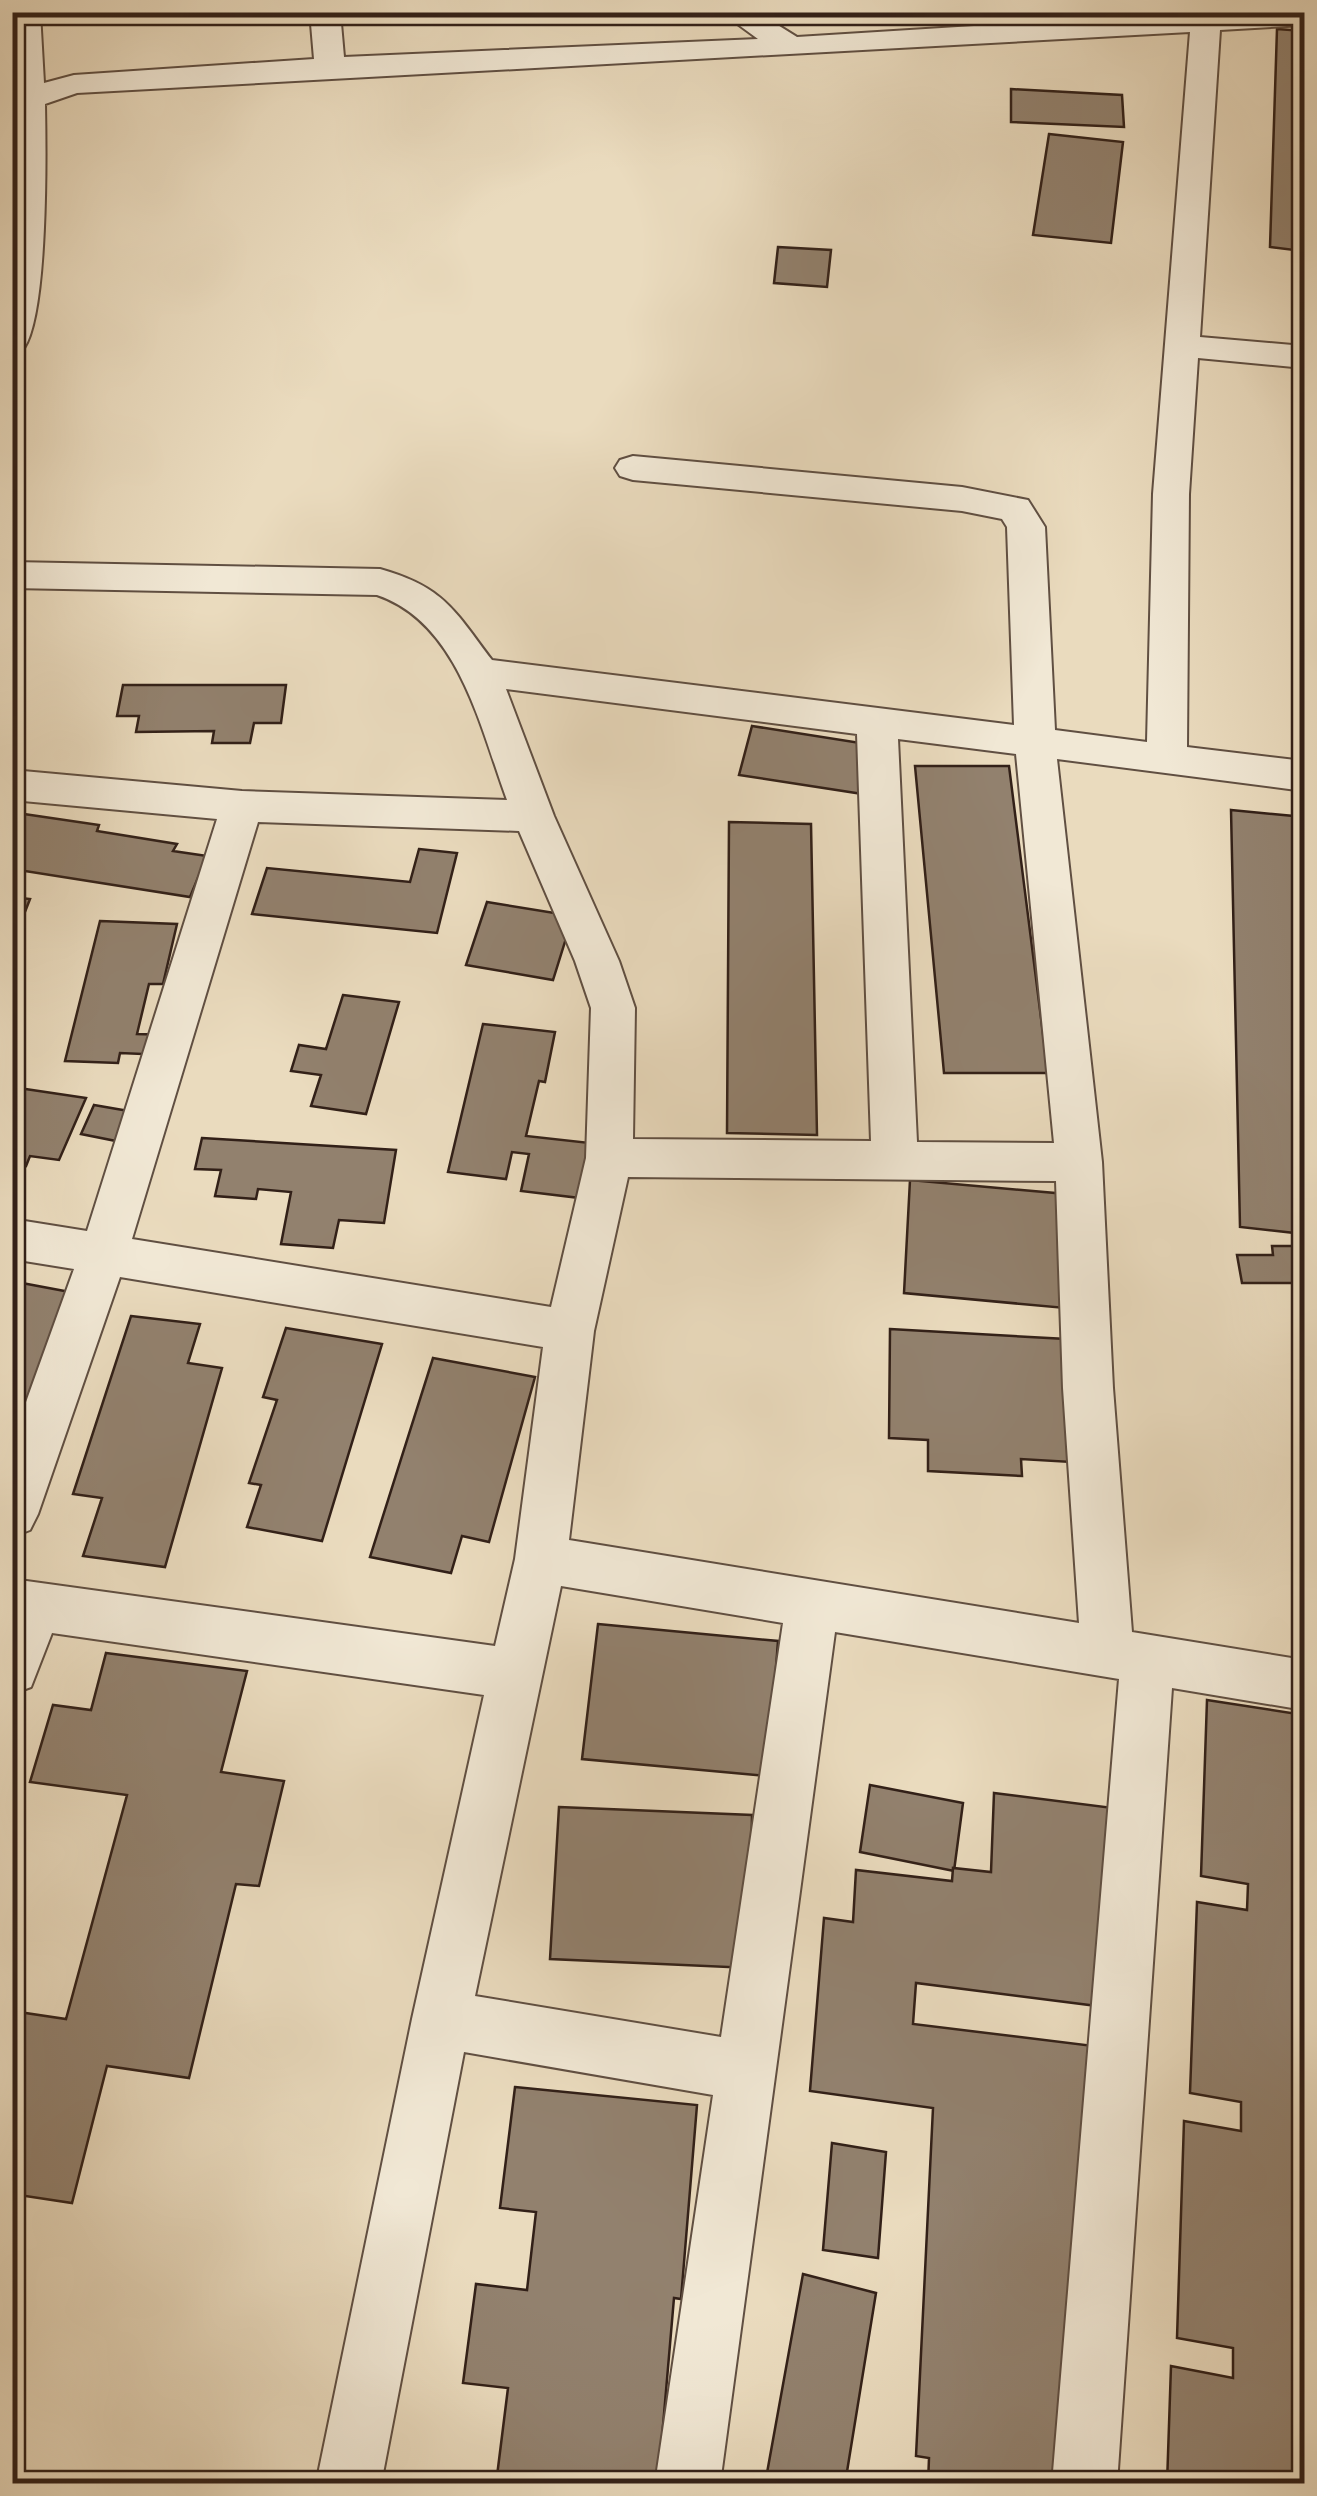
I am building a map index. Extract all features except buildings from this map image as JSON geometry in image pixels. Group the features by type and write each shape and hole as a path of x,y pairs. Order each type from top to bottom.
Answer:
{"street":[{"path":"12,341 27,214 29,86 25,12"},
{"path":"325,12 330,67"},
{"path":"736,12 791,47"},
{"path":"29,86 330,67 791,47 914,26 1304,16"},
{"path":"1167,758 1172,494 1206,20"},
{"path":"1183,346 1304,357"},
{"path":"632,468 962,499 1015,509 1026,527 1034,739 1078,1162 1088,1388 1127,1655 1084,2484"},
{"path":"12,575 380,582 409,592 433,609 480,672 533,816 597,962 612,1008 609,1158 570,1331 541,1559 440,2019 348,2484"},
{"path":"480,672 1304,776"},
{"path":"877,720 895,1159"},
{"path":"12,785 242,806 533,816"},
{"path":"12,1514 104,1256 242,806"},
{"path":"609,1158 1078,1162"},
{"path":"12,1239 570,1331"},
{"path":"541,1559 1304,1685"},
{"path":"12,1669 24,1605 513,1674"},
{"path":"687,2484 812,1606"},
{"path":"440,2019 748,2072"}]}
